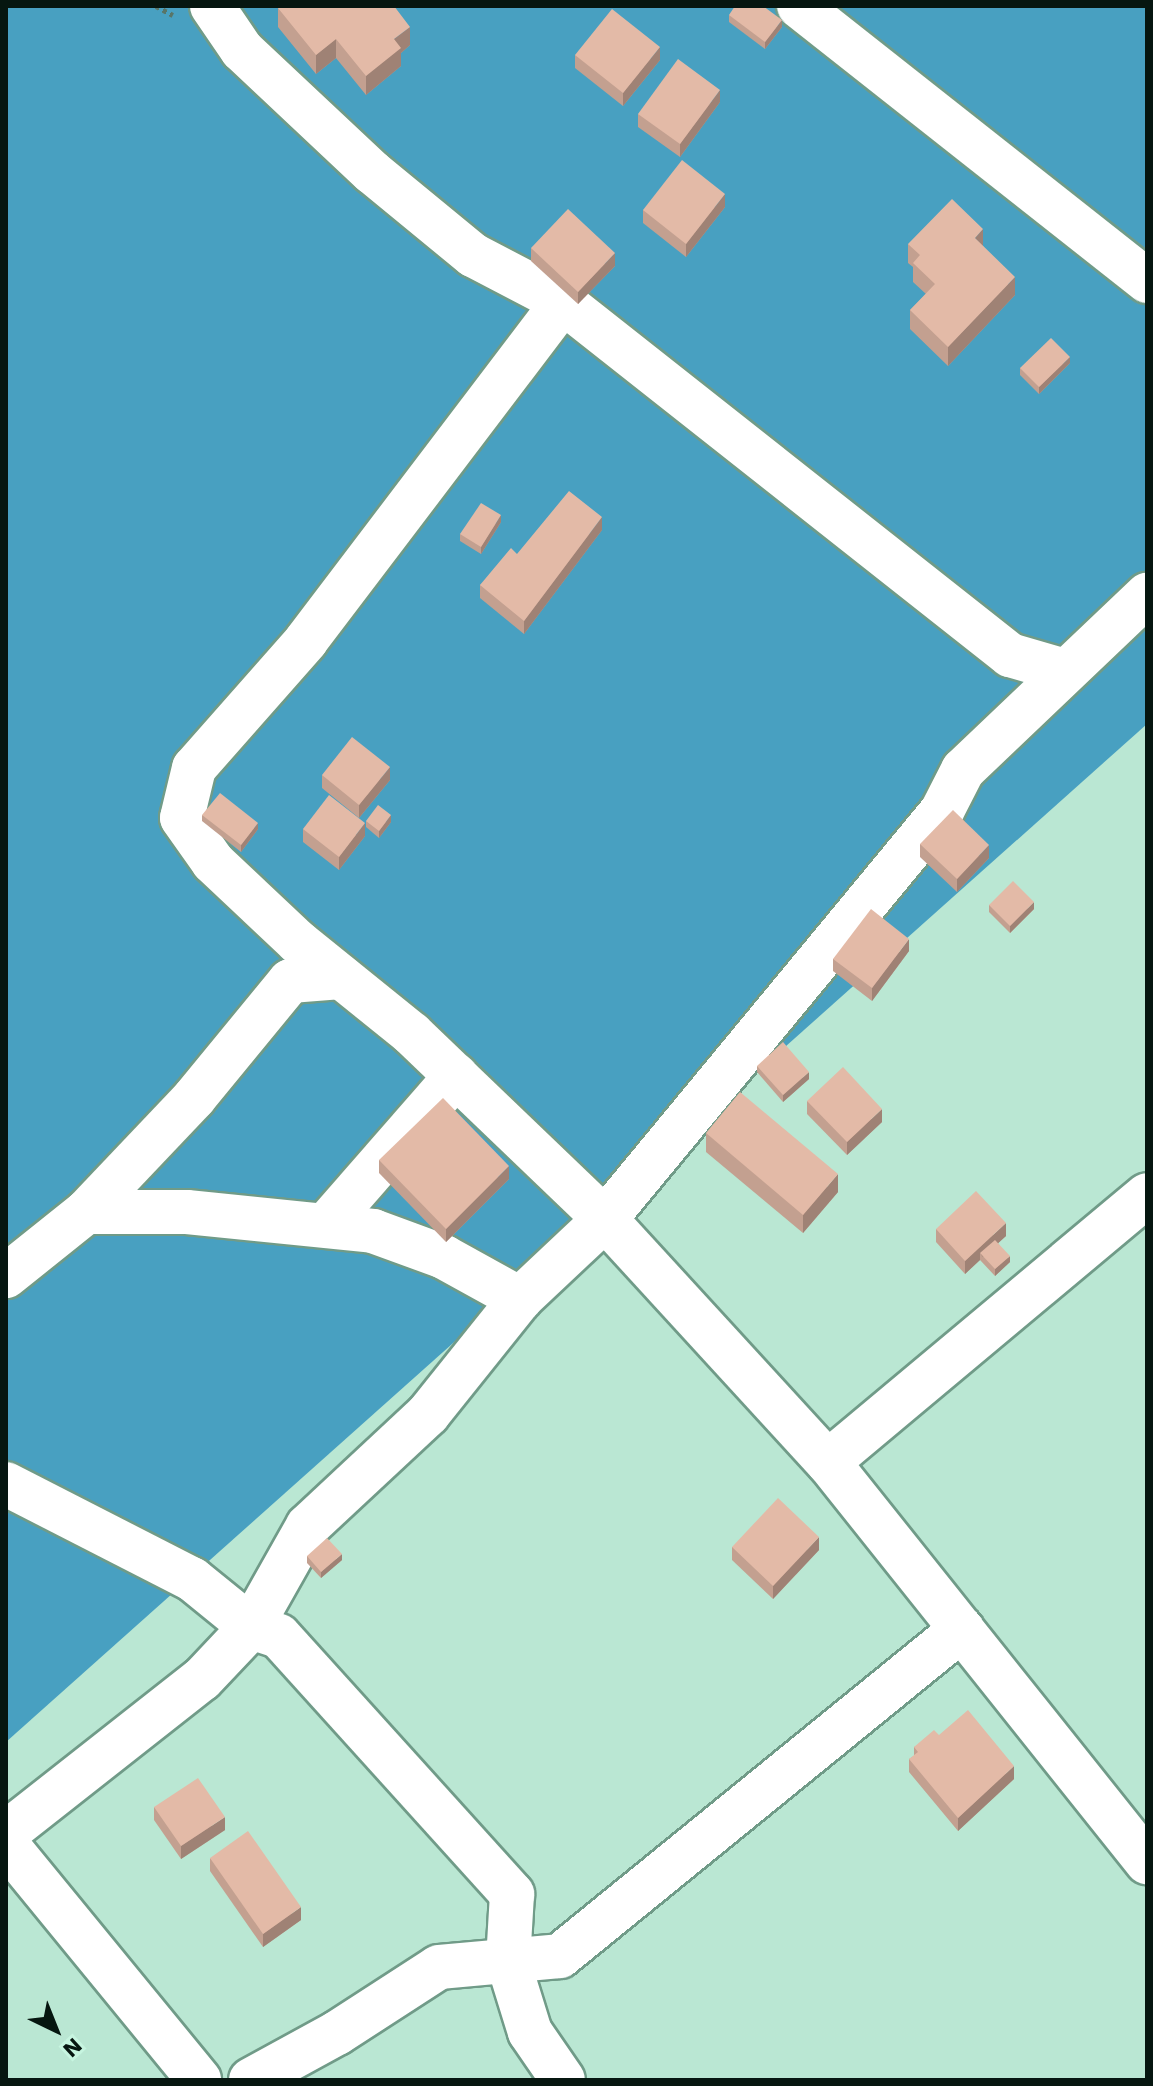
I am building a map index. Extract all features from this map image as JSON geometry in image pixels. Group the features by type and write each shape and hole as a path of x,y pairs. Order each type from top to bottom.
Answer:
{"street":[{"path":"212,6 242,50 372,172 473,255 563,302 1010,655 1065,671"},
{"path":"799,6 1147,281"},
{"path":"563,302 306,641 194,768 182,818 213,862 456,1076 605,1219 828,1462 1147,1862"},
{"path":"6,1833 202,1679 251,1627 308,1526 428,1414 520,1299 605,1219 942,811 963,770 1147,595"},
{"path":"6,1276 86,1212 194,1098 290,981 341,977"},
{"path":"326,1225 456,1076"},
{"path":"828,1462 1147,1195"},
{"path":"86,1212 187,1212 373,1231 444,1257 520,1299"},
{"path":"6,1484 192,1579 251,1627 279,1636 512,1894 508,1961 530,2032 563,2080"},
{"path":"251,2080 337,2033 439,1967 560,1956 962,1629"},
{"path":"6,1844 199,2080"}],"water":[{"path":"6,6 1147,6 1147,724 6,1742"}],"building":[{"path":"394,6 410,27 394,39 401,48 366,76 336,39 316,55 278,8"},
{"path":"735,6 763,6 782,20 765,42 729,15"},
{"path":"612,9 660,47 623,93 575,55"},
{"path":"678,59 720,90 680,144 638,114"},
{"path":"682,160 725,194 686,244 643,210"},
{"path":"952,199 983,229 975,238 1015,277 948,347 910,310 935,284 913,263 920,255 908,244"},
{"path":"568,209 615,253 578,292 531,248"},
{"path":"1051,338 1070,357 1039,387 1020,368"},
{"path":"569,491 602,517 524,621 480,585 511,548 517,554"},
{"path":"481,503 501,515 481,547 460,534"},
{"path":"352,737 390,767 359,805 322,775"},
{"path":"220,793 258,823 241,845 202,815"},
{"path":"329,795 365,823 339,857 303,829"},
{"path":"378,805 391,815 379,831 366,821"},
{"path":"953,810 989,845 957,879 920,844"},
{"path":"1013,881 1034,902 1010,926 989,905"},
{"path":"871,909 909,939 872,988 833,959"},
{"path":"783,1042 809,1072 783,1095 757,1066"},
{"path":"843,1067 882,1109 847,1142 807,1101"},
{"path":"740,1092 838,1174 803,1215 706,1133"},
{"path":"443,1098 509,1166 446,1229 379,1160"},
{"path":"976,1191 1006,1223 965,1261 936,1229"},
{"path":"995,1240 1010,1256 995,1269 980,1253"},
{"path":"778,1498 819,1537 773,1586 732,1547"},
{"path":"327,1538 342,1554 321,1572 307,1556"},
{"path":"968,1710 1014,1766 958,1818 909,1759 918,1752 914,1747 934,1730 939,1735"},
{"path":"198,1778 225,1817 181,1846 154,1807"},
{"path":"248,1831 301,1907 263,1934 210,1858"}]}
